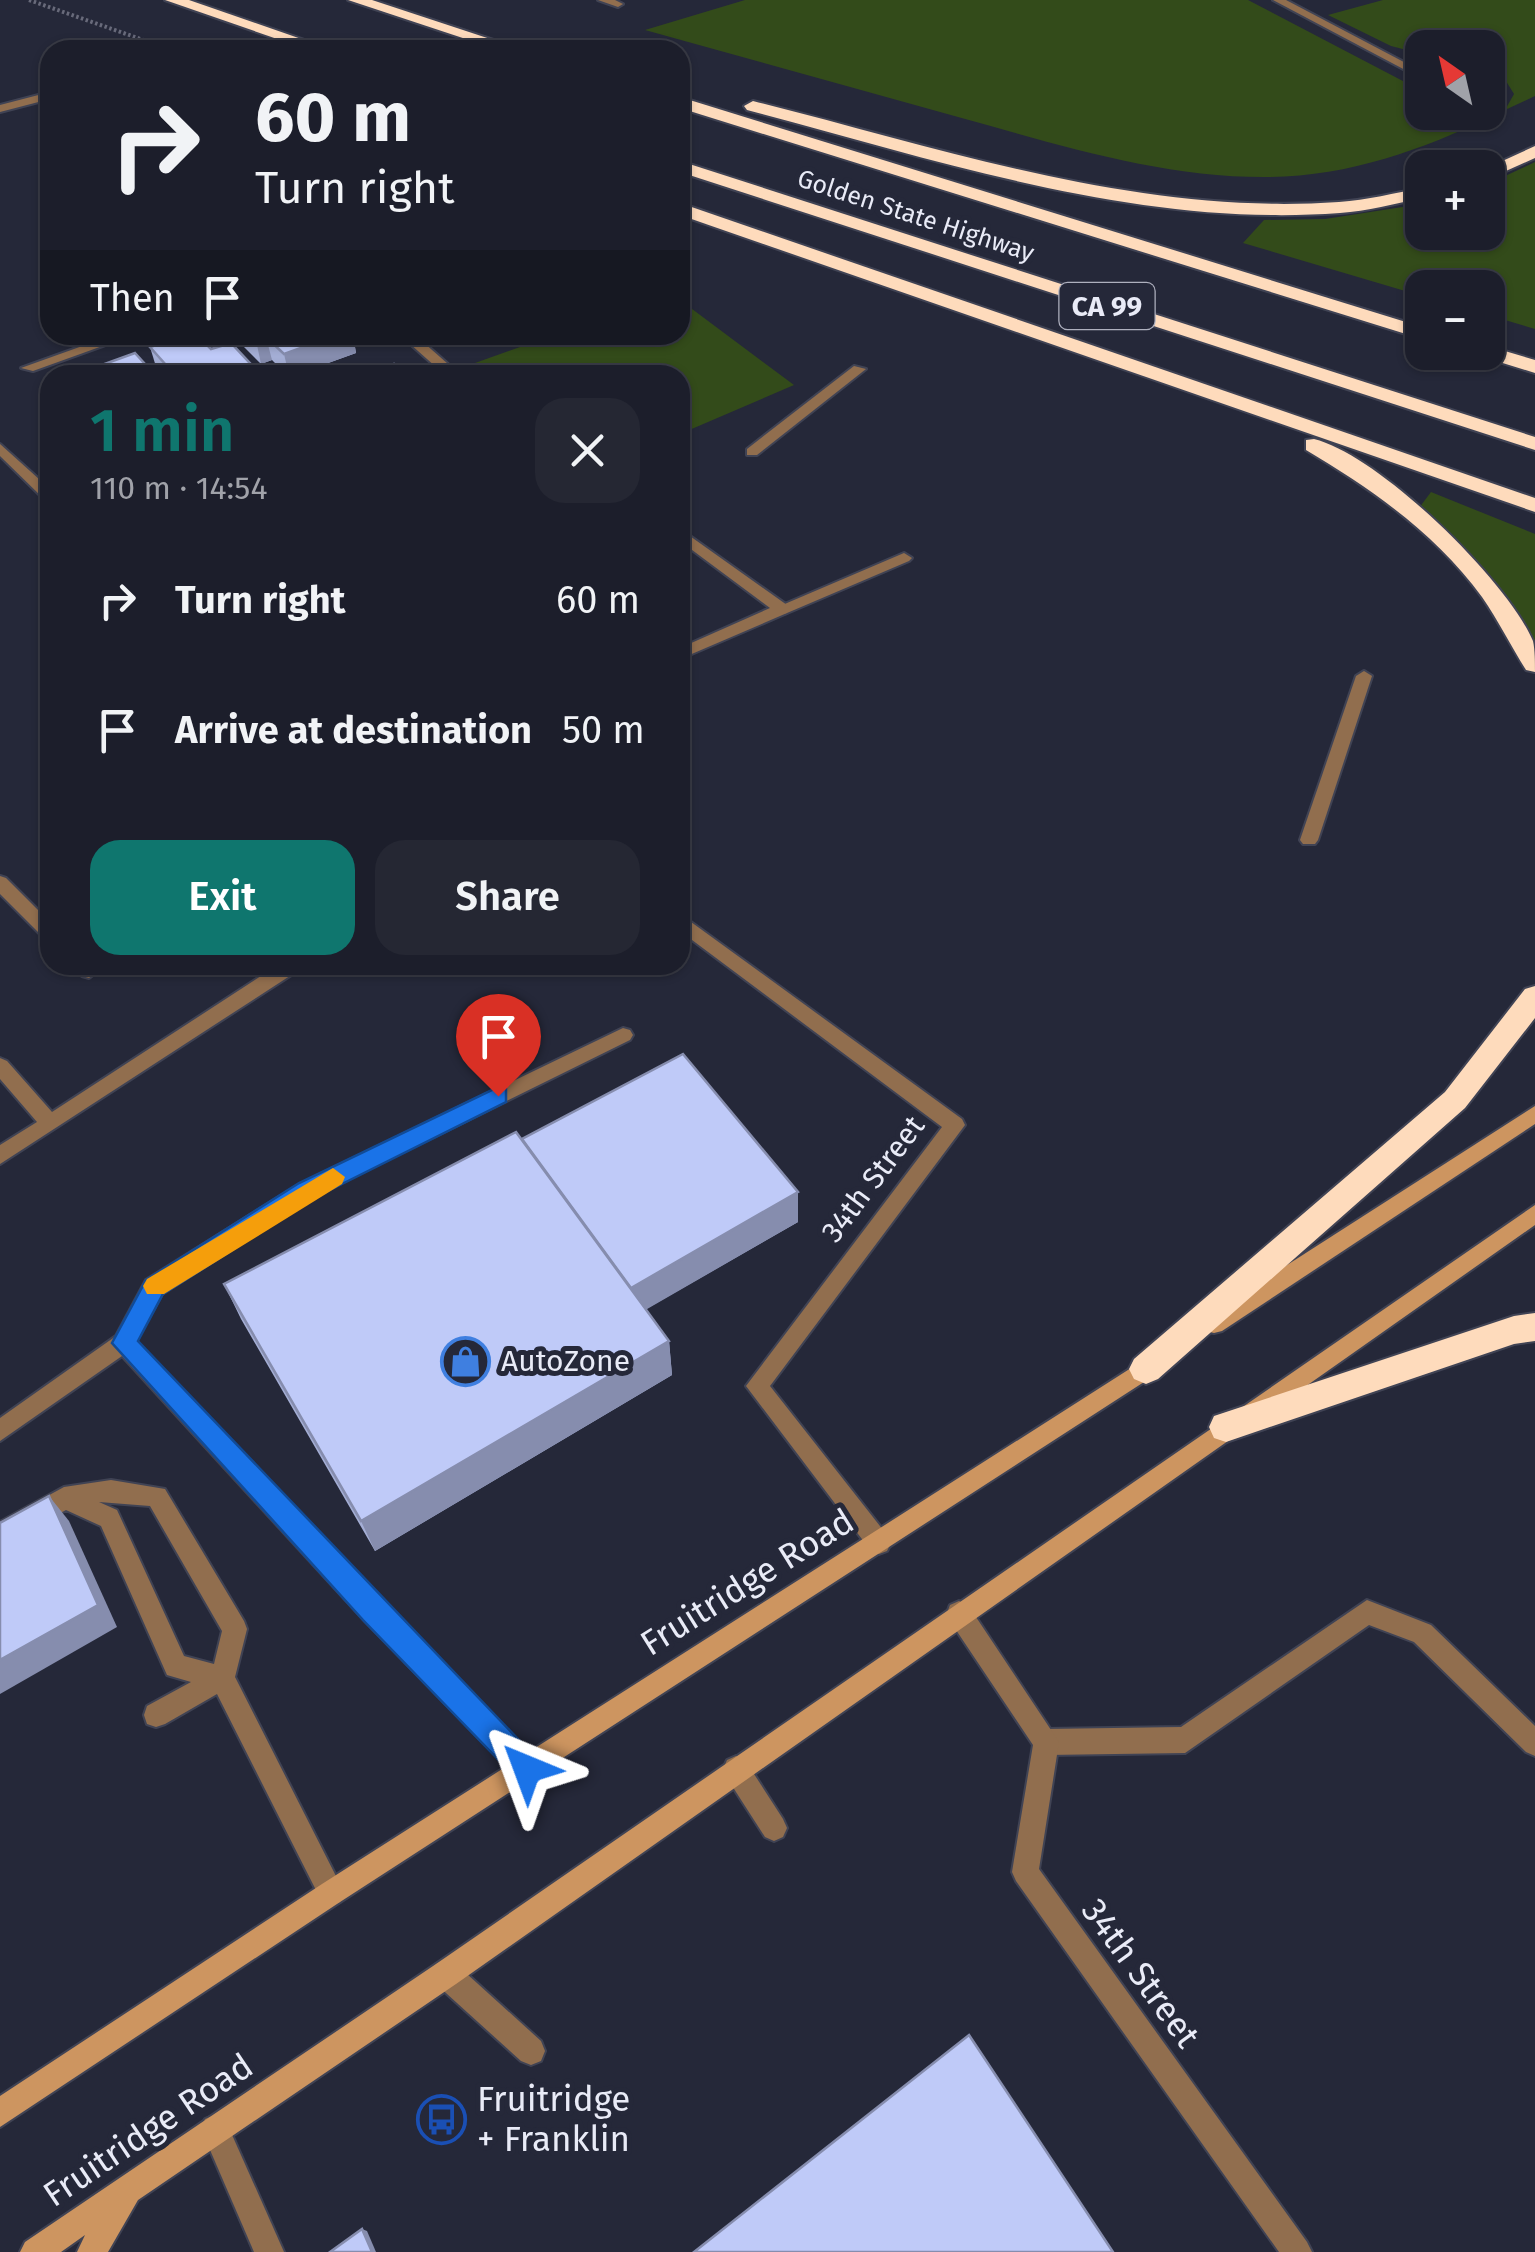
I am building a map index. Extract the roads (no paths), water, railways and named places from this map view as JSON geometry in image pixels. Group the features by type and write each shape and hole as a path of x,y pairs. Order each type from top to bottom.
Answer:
{"highway":[{"path":"148,0 242,40"},
{"path":"173,0 295,40"},
{"path":"356,0 484,40"},
{"path":"456,31 492,40"},
{"path":"690,90 1124,195 1208,207 1310,208 1405,195"},
{"name":"Golden State Highway","path":"690,105 1405,328"},
{"path":"1505,166 1535,151"},
{"name":"Golden State Highway","path":"690,169 1535,444"},
{"path":"690,213 1260,414 1535,505"},
{"path":"1505,357 1535,367"},
{"path":"1260,414 1345,462 1422,521 1488,589 1535,664"},
{"path":"1146,1369 1455,1100 1535,997"},
{"path":"1226,1427 1514,1330 1535,1327"}],"main road":[{"name":"Fruitridge Road","path":"0,2112 331,1893 879,1543 1535,1114"},
{"name":"Fruitridge Road","path":"35,2252 446,1974 1535,1214"},
{"path":"92,2252 128,2189"}],"street":[{"path":"603,0 618,4"},
{"path":"1278,0 1405,65"},
{"path":"0,109 40,98"},
{"path":"28,368 96,345"},
{"path":"419,345 441,364"},
{"path":"752,452 859,369"},
{"path":"0,448 40,486"},
{"path":"690,541 781,609"},
{"path":"690,650 904,558"},
{"path":"1309,840 1364,676"},
{"path":"0,883 40,922"},
{"name":"34th Street","path":"690,928 955,1125 757,1386 879,1543"},
{"path":"0,1156 277,975"},
{"path":"0,1431 124,1343 154,1287 308,1190 622,1035"},
{"path":"0,1066 50,1124"},
{"path":"124,1343 372,1610 527,1769"},
{"path":"0,1534 64,1498 117,1487 157,1497 235,1628 222,1678 331,1893"},
{"path":"64,1498 108,1518 176,1666 222,1678"},
{"path":"959,1613 1046,1742 1185,1740 1367,1612 1422,1633 1535,1742"},
{"path":"156,1715 222,1678"},
{"name":"34th Street","path":"1046,1742 1026,1872 1297,2252"},
{"path":"736,1769 774,1828"},
{"path":"446,1974 532,2051"},
{"path":"216,2129 270,2252"}],"place":[{"name":"AutoZone","path":"466,1361"},
{"name":"Fruitridge + Franklin","path":"442,2119"}]}
